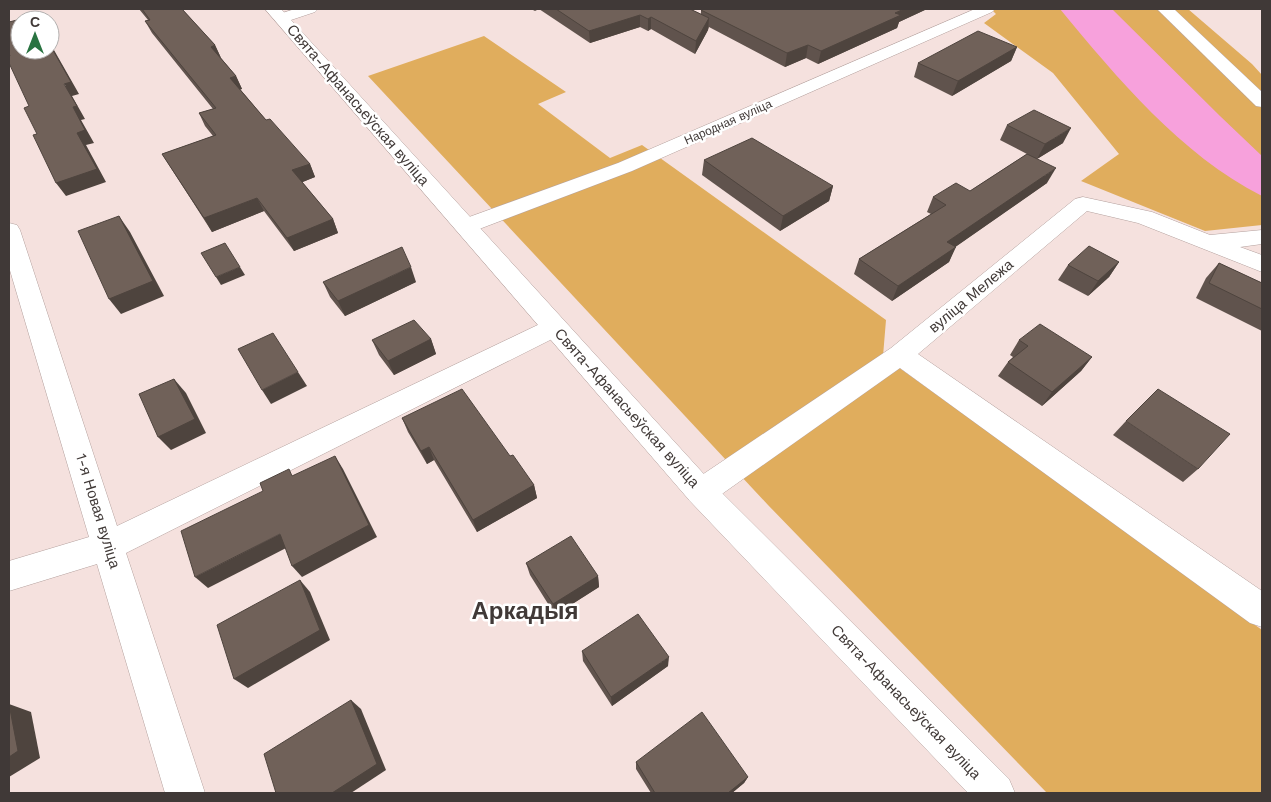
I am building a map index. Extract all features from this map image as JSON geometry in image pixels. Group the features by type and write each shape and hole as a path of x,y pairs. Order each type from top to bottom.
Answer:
{"street":[{"path":"278,13 310,9"},
{"name":"Народная вуліца","path":"466,226 625,167 987,9"},
{"path":"1165,9 1234,73 1262,102"},
{"name":"Свята-Афанасьеўская вуліца","path":"278,13 701,492 995,793"},
{"path":"1234,73 1253,74"},
{"name":"вуліца Мележа","path":"701,492 900,355 1083,204 1144,217 1262,264"},
{"name":"1-я Новая вуліца","path":"9,230 185,793"},
{"path":"1208,243 1262,237"},
{"path":"9,576 109,546 555,327"},
{"path":"900,355 1262,611"}],"shaded area":[{"path":"991,9 1188,9 1252,64 1262,75 1262,225 1205,231 1081,181 1119,154 1053,73 984,23 996,14"},
{"path":"1060,9 1112,9 1262,156 1262,196 1232,179 1177,137 1104,62"},
{"path":"484,36 566,92 538,104 610,158 642,145 886,320 883,356 1262,630 1262,793 1047,793 768,505 368,76"}],"building":[{"path":"142,9 182,9 215,45 211,47 236,76 230,78 266,120 270,119 310,164 292,170 333,219 287,238 257,198 204,218 162,154 216,135 199,113 216,108 145,21 150,20"},
{"path":"556,9 690,9 709,18 696,41 651,17 648,19 640,15 589,31"},
{"path":"904,9 895,13 901,15 821,51 808,45 787,53 701,10"},
{"path":"10,22 10,56 9,53"},
{"path":"978,31 1017,47 958,81 918,63"},
{"path":"9,56 10,60 59,60 71,82 64,84 77,106 73,107 85,130 77,133 97,169 56,183 33,135 37,134 24,108 29,106 9,63"},
{"path":"1034,110 1071,128 1045,144 1007,125"},
{"path":"752,138 833,186 783,216 704,160"},
{"path":"1027,154 1056,168 947,242 956,247 898,286 859,259 946,205 933,197 956,183 970,191"},
{"path":"119,216 153,281 109,299 78,231"},
{"path":"225,243 240,267 216,277 201,253"},
{"path":"1089,246 1119,262 1098,281 1068,265"},
{"path":"402,247 411,267 338,301 323,282"},
{"path":"1219,263 1262,283 1262,309 1209,283"},
{"path":"414,320 431,339 388,361 372,340"},
{"path":"1040,324 1092,357 1052,392 1008,362 1028,346 1019,340"},
{"path":"273,333 298,372 262,390 238,349"},
{"path":"174,379 195,419 158,437 139,394"},
{"path":"462,389 510,456 513,455 534,485 473,520 429,447 421,451 402,418"},
{"path":"1158,389 1230,434 1198,469 1126,421"},
{"path":"335,456 369,525 292,566 280,534 195,577 181,531 263,491 260,483 289,469 292,476"},
{"path":"571,536 598,576 553,604 526,563"},
{"path":"300,580 320,630 234,679 217,625"},
{"path":"638,614 669,657 611,697 582,651"},
{"path":"351,700 377,764 332,793 276,793 264,754"},
{"path":"9,704 18,751 9,757"},
{"path":"702,712 748,777 728,793 655,793 636,762"}],"district":[{"name":"Аркадыя","path":"525,611"}]}
